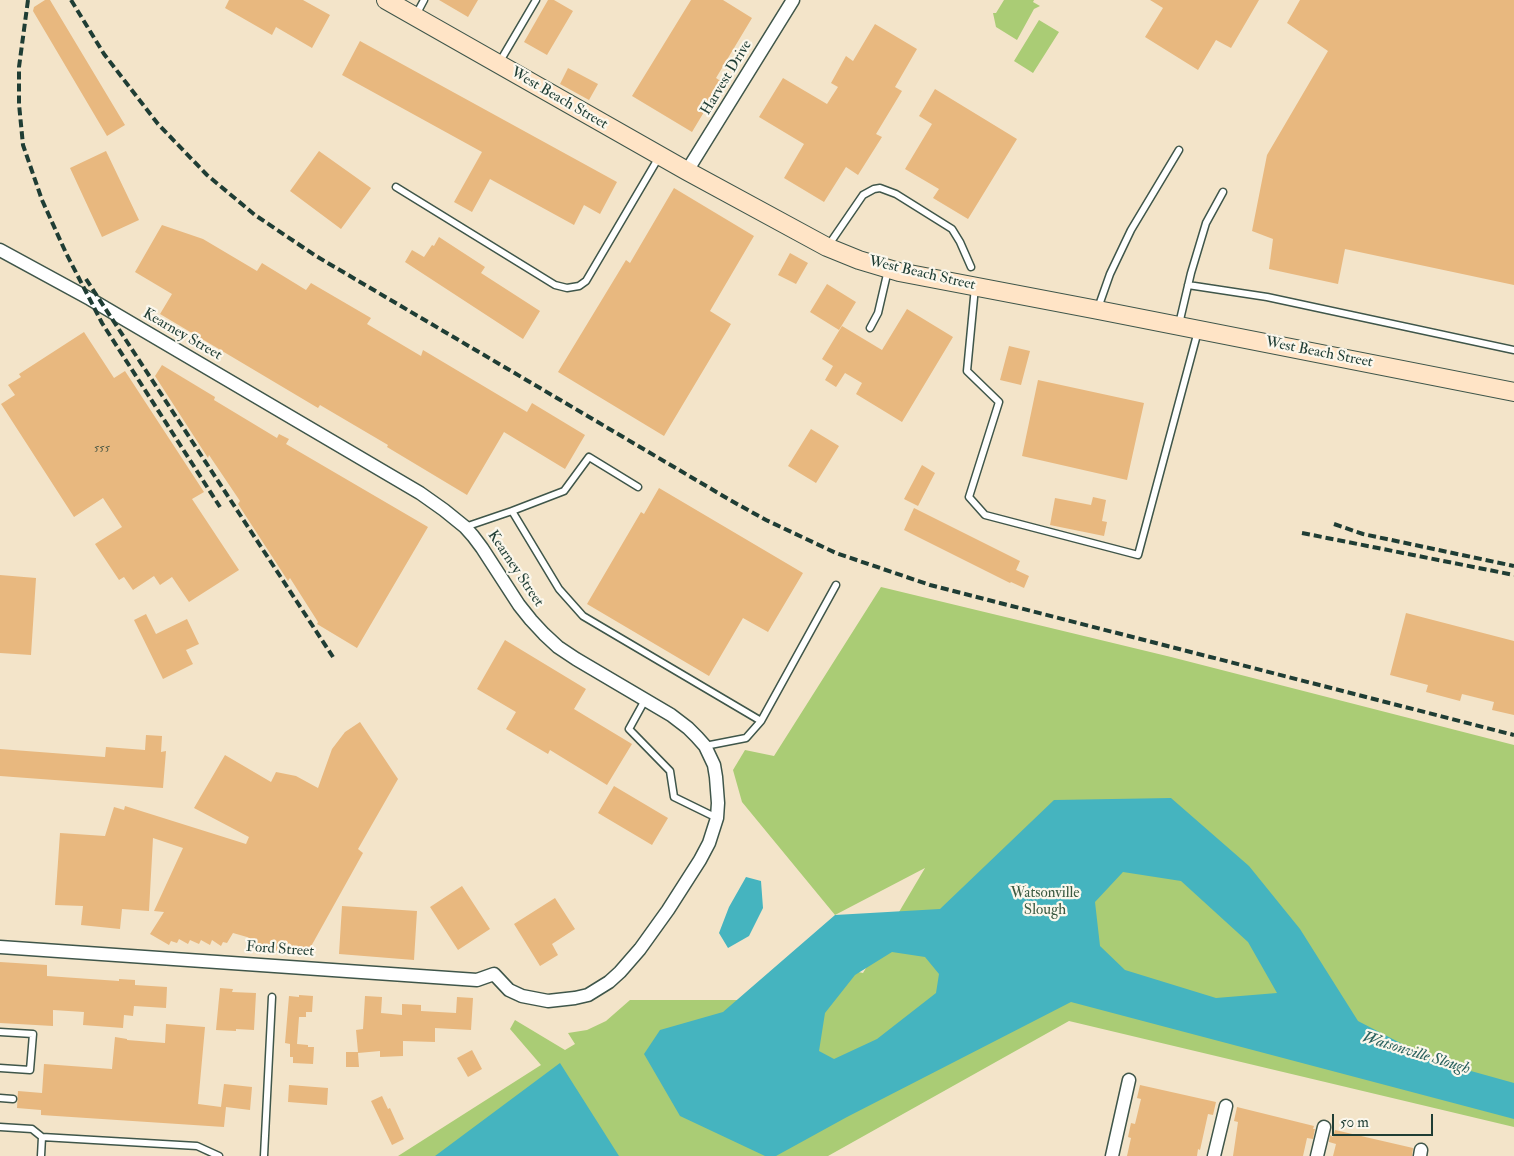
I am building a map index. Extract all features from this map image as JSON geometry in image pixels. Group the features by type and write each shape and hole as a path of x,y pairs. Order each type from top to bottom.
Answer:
{"main road":[{"name":"West Beach Street","path":"386,0 687,171 827,248 858,260 899,272 1514,392"}],"street":[{"name":"Harvest Drive","path":"687,171 793,0"},
{"name":"Kearney Street","path":"0,250 90,299 420,493 465,527 482,548 519,605 544,634 576,659 688,728 705,746 714,765 717,818 709,843 694,868 668,910 620,972 609,982 588,995 548,1001"},
{"name":"Ford Street","path":"0,947 477,980 494,974 509,990 522,996 548,1001"},
{"path":"1112,1156 1129,1080"},
{"path":"1214,1156 1226,1106"},
{"path":"1317,1156 1324,1127"}],"lane":[{"path":"415,17 424,0"},
{"path":"498,64 536,0"},
{"path":"1098,310 1110,274 1131,230 1180,150"},
{"path":"396,187 555,285 567,288 579,286 586,281 660,156"},
{"path":"827,248 863,195 880,188 896,194 952,229 971,267"},
{"path":"1178,326 1206,223 1223,192"},
{"path":"870,328 878,313 888,268"},
{"path":"1188,285 1267,297 1514,350"},
{"path":"975,286 967,371 999,402 969,497 985,515 1138,555 1198,330"},
{"path":"465,527 564,492 589,457 638,487"},
{"path":"512,511 559,589 583,616 761,721"},
{"path":"705,746 746,738 761,721 836,585"},
{"path":"645,700 629,728 670,771 674,797 717,818"},
{"path":"264,1156 272,997"},
{"path":"0,1032 32,1034 30,1070 0,1068"},
{"path":"0,1098 13,1099"},
{"path":"0,1127 32,1129 42,1138 197,1146 219,1156"},
{"path":"41,1156 42,1138"}],"green space":[{"path":"1004,0 1034,0 1033,2 1040,6 1034,9 1017,40 996,27 993,13 996,13"},
{"path":"1039,20 1059,32 1033,73 1014,61"},
{"name":"Watsonville Slough","path":"881,587 1171,657 1514,745 1514,1127 1069,1021 828,1156 398,1156 541,1065 510,1029 515,1020 565,1050 575,1044 568,1033 587,1030 606,1021 630,1000 755,1000 817,963 863,973 925,868 835,915 742,802 733,770 745,750 774,756"}],"water":[{"name":"Watsonville Slough","path":"1171,798 1249,866 1300,929 1358,1021 1435,1061 1514,1083 1514,1119 1071,1002 847,1117 776,1156 765,1156 680,1116 644,1054 660,1030 723,1012 835,915 940,909 1054,800","holes":["1123,872 1181,881 1248,942 1277,993 1216,998 1125,970 1100,946 1095,902","892,952 925,957 939,974 936,993 877,1039 834,1059 819,1051 825,1013 855,975"]},
{"path":"746,877 761,881 763,908 749,936 728,948 719,933 729,907"},
{"path":"560,1063 619,1156 435,1156"}],"building":[{"path":"45,0 50,0 125,125 107,136 33,11 34,7"},
{"path":"229,0 303,0 330,15 312,48 276,27 272,35 225,8"},
{"path":"439,0 478,0 468,17"},
{"path":"548,0 554,0 573,11 547,55 524,42"},
{"path":"691,0 723,0 752,18 716,78 722,82 692,132 632,96"},
{"path":"1150,0 1259,0 1231,48 1216,40 1198,70 1145,37 1163,8"},
{"path":"1300,0 1514,0 1514,285 1345,249 1338,284 1269,269 1273,239 1252,231 1267,155 1328,51 1287,23"},
{"path":"875,24 917,49 895,87 902,91 876,134 882,137 858,175 846,167 824,202 784,178 804,144 759,117 783,78 827,104 838,87 831,83 846,56 853,61"},
{"path":"360,41 617,182 600,214 584,205 574,225 490,179 472,212 454,202 482,152 342,75"},
{"path":"568,68 598,84 589,100 560,84"},
{"path":"935,89 1017,139 968,219 933,198 939,189 905,169 932,124 919,116"},
{"path":"106,151 139,220 102,237 70,168"},
{"path":"319,151 371,188 341,229 290,191"},
{"path":"674,188 754,236 710,311 731,324 664,436 558,372 626,260 630,263"},
{"path":"162,225 203,239 257,271 262,263 306,290 311,283 371,318 367,324 421,356 423,350 527,412 532,403 585,435 565,469 504,432 467,495 387,447 388,445 320,405 318,408 160,314 172,294 135,272"},
{"path":"439,237 485,267 481,273 540,311 523,339 405,262 412,250 424,257"},
{"path":"790,253 808,263 796,284 778,275"},
{"path":"827,284 856,302 839,330 810,312"},
{"path":"907,309 953,337 902,422 856,394 862,383 845,373 836,387 825,380 833,366 822,359 842,326 882,350"},
{"path":"84,332 114,378 125,371 204,492 192,499 239,570 189,602 172,577 160,585 154,576 133,590 124,577 119,580 95,544 122,527 103,498 74,517 1,404 15,395 8,385 21,377 19,374"},
{"path":"1009,346 1030,351 1021,385 1000,380"},
{"path":"162,365 215,397 214,400 277,438 279,434 289,439 286,444 428,527 357,648 317,624 318,622 290,578 288,581 238,504 240,501 209,455 208,458 155,376"},
{"path":"1038,380 1144,403 1127,480 1022,456"},
{"path":"811,429 839,446 816,483 788,466"},
{"path":"922,465 935,473 918,506 904,499"},
{"path":"659,488 803,573 768,632 743,618 709,676 587,604 641,512 644,514"},
{"path":"1093,497 1106,500 1102,521 1107,522 1104,536 1050,525 1055,498 1091,505"},
{"path":"914,508 1020,561 1016,570 1029,576 1024,588 1010,583 904,530"},
{"path":"0,575 36,578 31,655 0,653"},
{"path":"1406,613 1514,641 1514,715 1492,710 1494,702 1462,694 1460,701 1426,692 1428,685 1390,675"},
{"path":"146,614 156,634 187,619 199,644 186,650 193,664 163,679 134,620"},
{"path":"505,640 586,689 574,709 632,744 607,785 550,750 548,754 506,729 516,712 477,689"},
{"path":"360,722 398,779 358,849 363,853 309,950 301,946 298,952 268,951 247,937 233,933 227,943 223,942 221,946 212,940 210,945 201,940 199,944 190,940 188,944 179,939 177,943 171,941 169,945 150,934 164,912 154,911 183,848 153,838 149,911 122,909 120,929 81,925 83,906 55,905 60,833 105,836 114,807 124,810 125,806 246,844 249,837 194,808 225,755 271,782 276,772 296,776 318,788 332,749 345,732"},
{"path":"146,735 162,736 161,752 166,751 163,788 0,776 0,749 105,757 106,747 145,750"},
{"path":"614,786 668,818 652,845 598,813"},
{"path":"462,886 490,929 458,950 430,907"},
{"path":"555,898 575,929 552,944 558,955 540,966 514,924"},
{"path":"342,906 417,911 414,960 339,954"},
{"path":"0,962 47,965 47,976 119,981 119,979 135,980 135,985 167,987 166,1008 134,1006 133,1016 124,1015 123,1028 83,1025 84,1012 53,1010 53,1026 0,1023"},
{"path":"220,988 233,989 232,992 256,993 254,1030 216,1030"},
{"path":"299,995 313,996 312,1012 306,1012 306,1017 299,1017 297,1044 314,1047 313,1064 293,1063 293,1057 290,1057 290,1044 285,1043 289,996 299,997"},
{"path":"365,996 382,997 381,1013 402,1015 402,1004 421,1005 421,1011 456,1013 457,997 473,998 471,1030 435,1028 435,1042 403,1041 403,1056 380,1057 380,1051 358,1053 359,1067 346,1067 346,1052 358,1052 356,1030 363,1029"},
{"path":"166,1024 205,1027 198,1104 221,1107 224,1084 252,1087 250,1110 226,1107 224,1127 41,1115 41,1110 17,1108 18,1091 42,1093 44,1064 112,1069 115,1037 127,1040 165,1043"},
{"path":"472,1050 482,1069 468,1077 457,1058"},
{"path":"289,1085 328,1088 327,1105 288,1102"},
{"path":"1140,1085 1216,1102 1213,1115 1208,1114 1197,1156 1127,1156 1131,1138 1128,1137 1131,1123 1135,1124 1141,1099 1137,1098"},
{"path":"382,1096 388,1109 390,1108 404,1139 392,1145 371,1101"},
{"path":"1237,1107 1314,1126 1313,1139 1307,1138 1303,1156 1233,1156 1238,1122 1234,1121"},
{"path":"1335,1130 1413,1148 1412,1156 1333,1156 1336,1144 1329,1142 1330,1135 1333,1137"}],"railway":[{"path":"28,0 19,67 19,104 23,145 42,200 66,253 102,323 220,507"},
{"path":"71,0 104,54 158,124 207,175 255,215 316,256 766,520 836,553 930,585 1514,735"},
{"path":"86,279 333,657"},
{"path":"1334,524 1363,534 1514,566"},
{"path":"1302,533 1514,575"}]}
